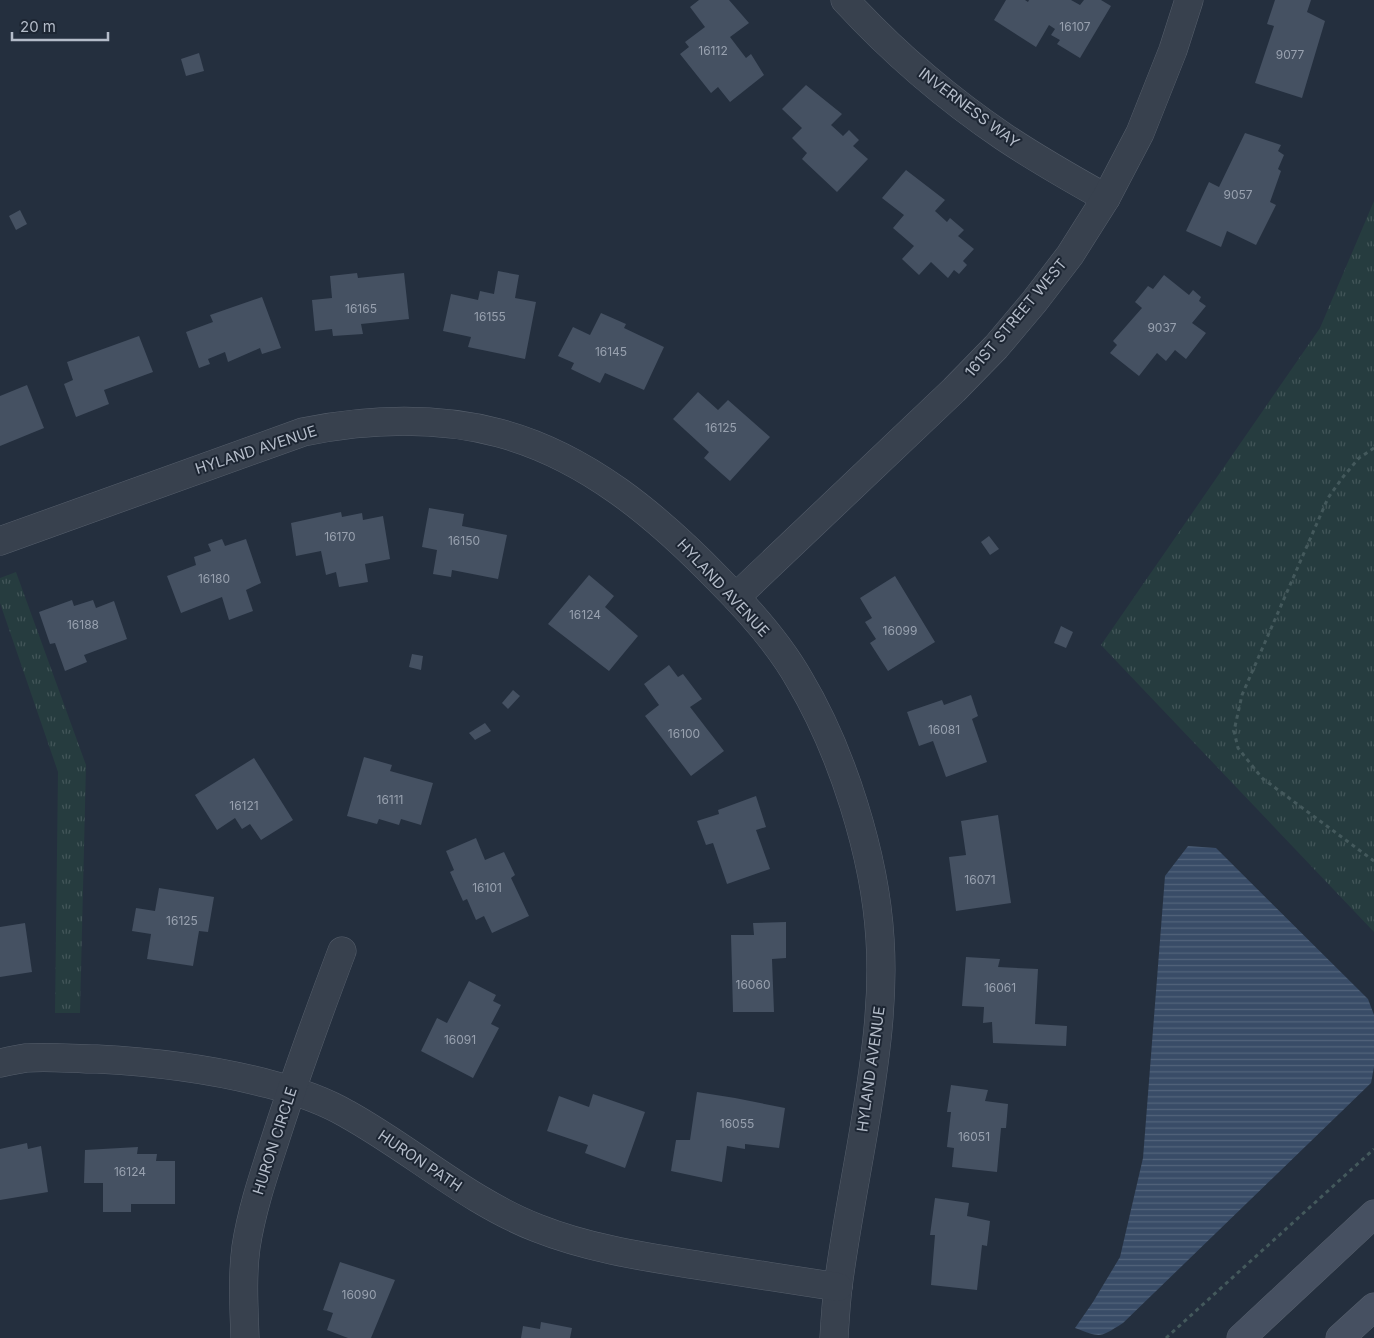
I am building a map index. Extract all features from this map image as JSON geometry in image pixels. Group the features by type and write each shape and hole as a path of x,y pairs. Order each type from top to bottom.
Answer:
{"main road":[{"path":"1241,1338 1374,1214"},
{"path":"1340,1338 1374,1306"}],"street":[{"name":"INVERNESS WAY","path":"845,0 898,52 949,96 1004,136 1106,198"},
{"name":"161ST STREET WEST","path":"736,597 996,348 1070,255 1106,198 1140,133 1173,50 1189,0"},
{"name":"HYLAND AVENUE","path":"0,541 303,432 368,422 433,421 497,432 524,441 583,468 611,486 661,524 736,597 787,659 829,736 850,795 868,857 878,912 882,969 881,998 877,1051 838,1287 834,1338"},
{"name":"HURON CIRCLE","path":"245,1338 244,1280 246,1248 253,1209 291,1090 342,951"},
{"name":"HURON PATH","path":"0,1063 27,1058 152,1062 199,1068 250,1079 291,1090 347,1113 476,1198 509,1217 568,1240 603,1249 666,1260 838,1287"}],"path":[{"path":"1374,448 1359,458 1328,498 1242,695 1234,731 1238,748 1262,778 1374,861"},
{"path":"1166,1338 1374,1148"}],"green space":[{"path":"1374,201 1374,932 1101,645 1320,328"},
{"path":"16,572 86,765 80,1013 55,1013 58,772 0,603 0,578"}],"water":[{"path":"1188,846 1216,848 1368,999 1374,1015 1374,1067 1371,1083 1123,1323 1109,1332 1096,1335 1075,1328 1120,1257 1143,1158 1165,876"}],"building":[{"path":"699,0 729,0 749,23 730,37 746,58 751,54 764,75 730,102 718,87 711,93 680,54 689,47 685,42 705,27 690,7"},
{"path":"1006,0 1025,0 1028,2 1029,0 1071,0 1080,5 1084,0 1101,0 1111,6 1080,58 1057,44 1060,40 1051,35 1055,29 1049,25 1036,47 994,20"},
{"path":"1275,0 1311,0 1307,12 1325,21 1302,98 1255,83 1274,26 1267,24"},
{"path":"199,53 204,71 186,76 181,59"},
{"path":"806,85 842,114 831,125 843,136 849,130 859,140 853,146 868,159 837,192 802,159 807,153 792,138 802,128 782,109"},
{"path":"1245,133 1281,145 1278,151 1284,155 1278,169 1281,171 1270,202 1276,205 1256,245 1227,231 1221,247 1186,231 1209,182 1219,187"},
{"path":"906,170 945,200 935,211 947,222 950,218 964,230 958,236 974,249 963,261 967,265 959,274 954,270 948,278 931,262 919,275 902,259 914,246 893,228 904,215 882,198"},
{"path":"20,210 27,224 16,230 9,216"},
{"path":"498,271 519,275 515,298 536,302 525,359 468,347 471,337 443,331 451,294 478,300 480,291 494,294"},
{"path":"357,273 358,278 404,273 409,319 361,324 363,334 333,336 332,329 315,331 312,300 332,298 330,276"},
{"path":"1164,275 1189,295 1193,290 1201,297 1199,301 1206,306 1192,323 1206,333 1186,359 1175,350 1166,361 1157,353 1139,376 1110,353 1117,345 1113,341 1142,308 1135,302 1148,286 1153,289"},
{"path":"262,297 281,348 262,354 260,348 228,362 225,352 208,359 210,364 199,368 186,332 213,322 210,315"},
{"path":"601,313 626,324 624,328 664,347 644,390 605,373 600,383 571,369 574,363 558,356 573,327 590,335"},
{"path":"139,336 153,372 104,390 109,404 76,417 64,384 73,380 67,362"},
{"path":"27,385 44,428 0,446 0,396"},
{"path":"698,392 718,410 728,400 770,437 730,481 704,458 709,452 673,419"},
{"path":"429,508 464,514 462,526 507,535 498,579 452,570 451,577 433,574 437,550 422,547"},
{"path":"341,512 342,517 362,513 363,520 383,516 390,559 365,564 368,582 339,587 336,572 326,575 321,551 296,556 291,523"},
{"path":"989,536 999,549 990,555 981,542"},
{"path":"222,539 225,546 246,539 261,583 246,590 253,611 229,620 222,597 181,613 167,576 196,565 194,557 211,551 208,544"},
{"path":"589,575 614,596 605,607 638,636 609,671 548,624"},
{"path":"895,576 935,642 888,671 870,643 876,639 865,622 872,618 860,598"},
{"path":"72,600 74,606 93,600 96,608 114,601 127,639 84,655 87,662 65,671 55,643 50,644 39,612"},
{"path":"1061,626 1073,632 1066,648 1054,643"},
{"path":"412,654 423,656 421,670 409,667"},
{"path":"669,665 678,677 683,674 702,699 690,707 724,751 691,776 645,716 659,705 644,684"},
{"path":"513,690 520,696 508,709 502,703"},
{"path":"971,695 978,716 972,719 987,762 946,777 933,741 919,746 907,712 942,700 944,705"},
{"path":"485,723 491,731 475,740 469,733"},
{"path":"364,757 392,765 390,771 433,783 421,825 401,819 399,825 379,819 377,824 347,816"},
{"path":"254,758 293,820 261,840 250,824 242,829 235,818 217,830 195,795"},
{"path":"756,796 766,827 756,830 770,869 727,884 713,843 706,845 697,821 719,814 718,810"},
{"path":"998,815 1011,903 956,911 949,857 966,855 961,821"},
{"path":"476,838 485,860 504,852 515,875 511,878 529,916 492,933 484,916 476,920 467,899 463,901 450,872 454,870 446,851"},
{"path":"159,888 214,897 208,932 199,931 193,966 147,959 151,934 132,931 136,908 155,911"},
{"path":"786,922 786,958 772,959 774,1012 733,1012 731,935 754,935 753,923"},
{"path":"25,923 32,972 0,977 0,927"},
{"path":"966,957 1000,959 998,967 1038,969 1035,1024 1067,1026 1066,1046 993,1043 992,1022 983,1023 984,1007 962,1006"},
{"path":"469,981 496,995 493,1001 501,1005 491,1024 499,1028 473,1078 421,1051 437,1018 447,1023"},
{"path":"951,1085 988,1090 985,1101 1008,1104 1006,1128 1001,1128 997,1172 952,1167 954,1148 947,1147 951,1112 947,1112"},
{"path":"697,1092 785,1108 779,1148 745,1144 745,1149 727,1146 722,1182 671,1171 676,1140 690,1140"},
{"path":"593,1094 645,1112 625,1168 585,1153 588,1145 547,1131 559,1096 589,1107"},
{"path":"27,1143 28,1149 41,1146 48,1192 0,1200 0,1149"},
{"path":"138,1147 137,1154 157,1154 156,1161 175,1161 175,1204 131,1204 131,1212 103,1212 103,1183 84,1183 85,1150"},
{"path":"935,1198 969,1203 967,1216 990,1221 987,1246 982,1245 977,1290 931,1285 935,1235 930,1235"},
{"path":"340,1262 395,1280 371,1338 348,1338 327,1330 333,1313 323,1310"},
{"path":"541,1322 572,1328 570,1338 521,1338 523,1326 540,1329"}]}
